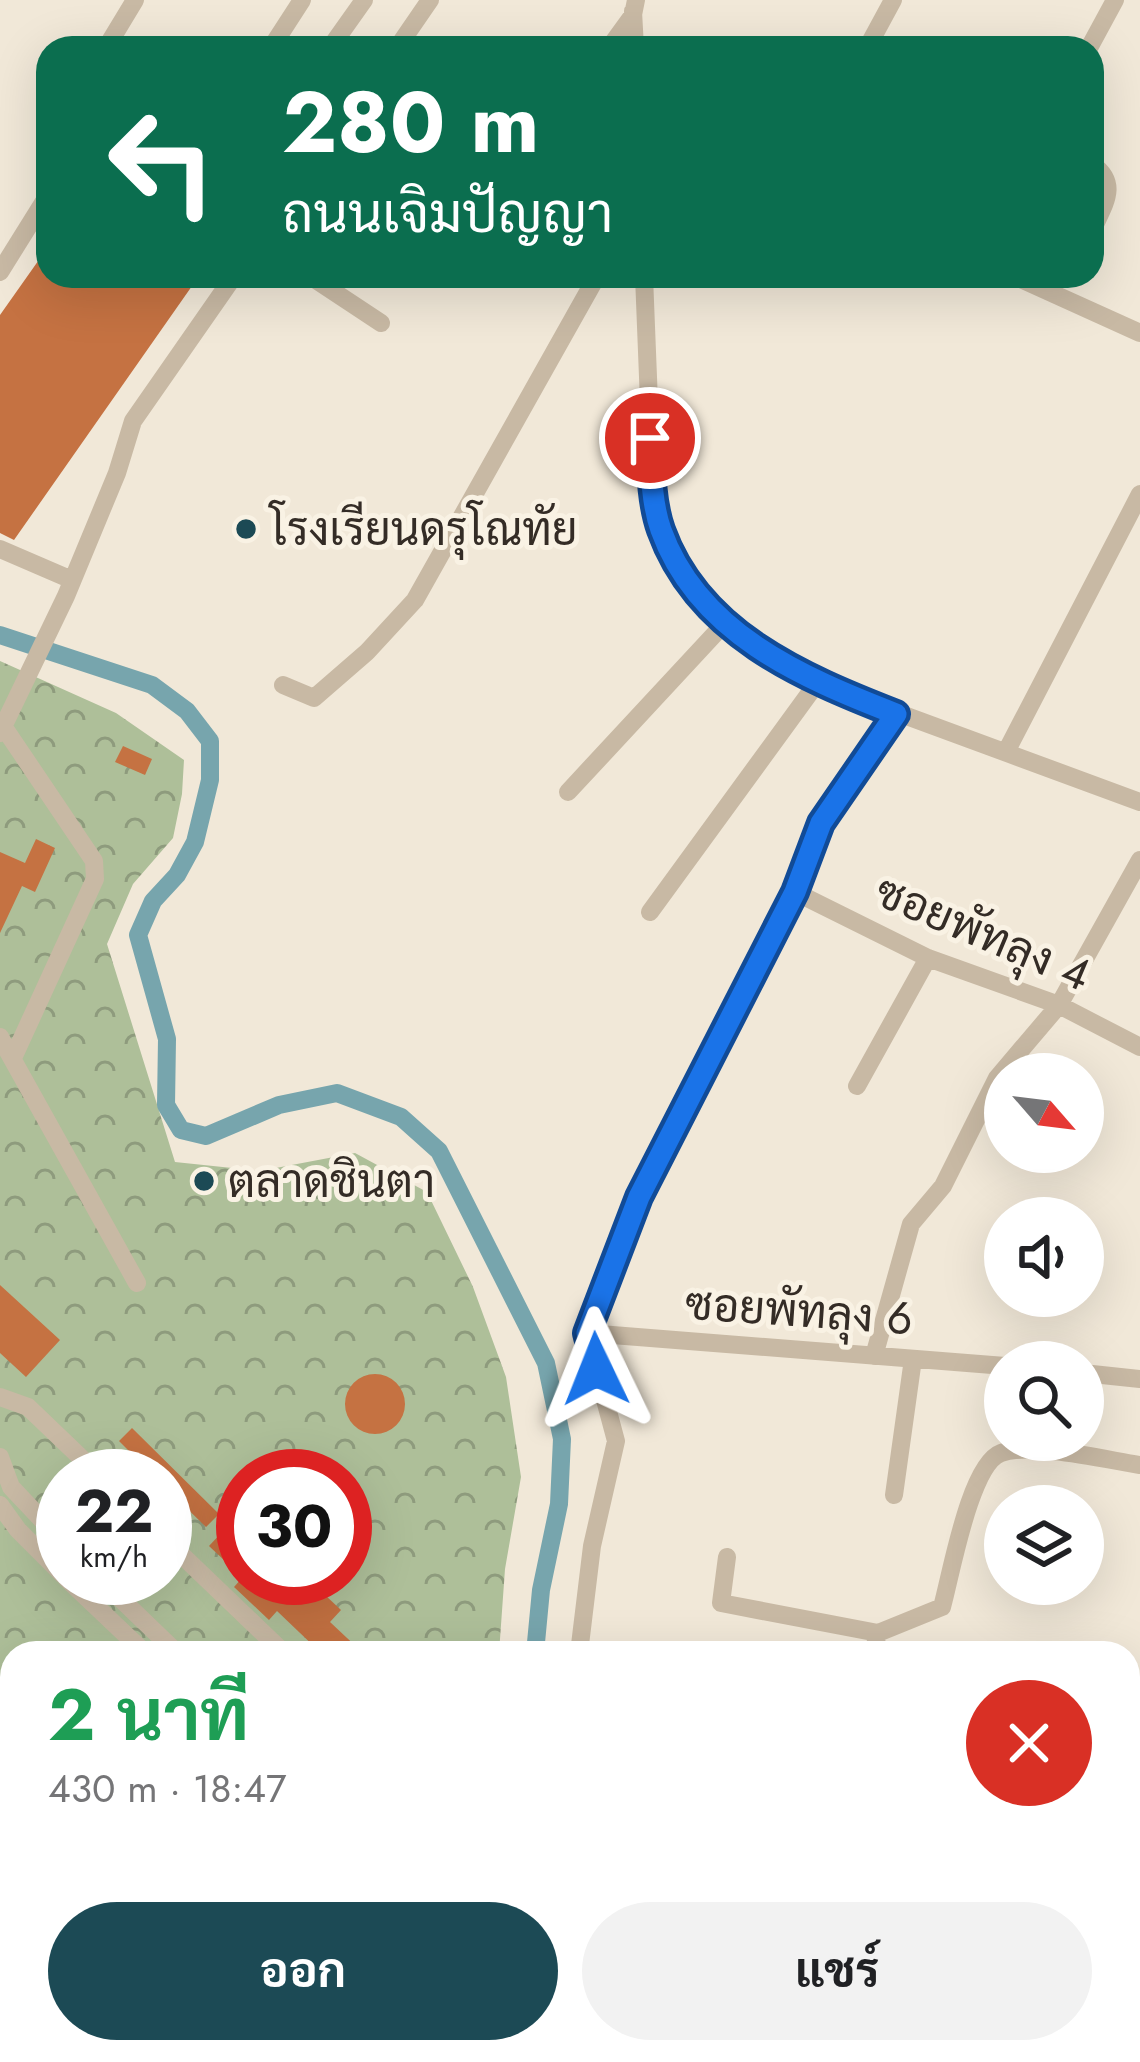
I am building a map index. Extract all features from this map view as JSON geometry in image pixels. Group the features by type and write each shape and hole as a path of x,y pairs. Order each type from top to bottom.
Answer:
{"street":[{"path":"113,36 135,0"},
{"path":"279,36 302,0"},
{"path":"338,36 364,0"},
{"path":"405,36 430,0"},
{"path":"874,36 893,0"},
{"path":"1096,36 1115,0"},
{"path":"616,36 633,5"},
{"path":"633,5 634,36"},
{"path":"1104,175 1110,192 1104,205"},
{"path":"0,272 36,214"},
{"path":"13,1058 95,879 94,861 2,729 69,588 142,404 226,288"},
{"path":"328,288 381,323"},
{"path":"284,685 314,698 368,652 415,600 590,288"},
{"path":"644,288 652,478 660,528 684,576 724,624 817,683 1140,802"},
{"path":"1042,288 1140,333"},
{"path":"1061,296 1065,288"},
{"path":"1006,752 1140,494"},
{"path":"0,549 69,588"},
{"path":"568,791 724,624"},
{"path":"650,912 817,683"},
{"path":"580,1641 592,1546 616,1441 587,1333 639,1197 795,892 821,823 896,714"},
{"path":"874,1356 911,1224 943,1186 997,1078 1060,1005 1140,860"},
{"name":"ซอยพัทลุง 4","path":"795,892 928,958 1060,1005 1140,1047"},
{"path":"857,1087 928,958"},
{"path":"0,1037 137,1283"},
{"name":"ซอยพัทลุง 6","path":"587,1333 984,1364"},
{"path":"894,1495 913,1359"},
{"path":"1104,1374 1140,1378"},
{"path":"0,1397 28,1407 72,1449"},
{"path":"880,1641 942,1607 976,1485 988,1463 1001,1453 1050,1451 1140,1465"},
{"path":"0,1457 11,1487 36,1513"},
{"path":"0,1505 36,1548"},
{"path":"728,1557 721,1603 868,1641"},
{"path":"192,1565 271,1641"},
{"path":"94,1605 132,1641"},
{"path":"128,1605 165,1641"}],"green space":[{"name":"ตลาดชินตา","path":"0,661 116,713 184,760 173,838 133,884 107,944 175,1162 260,1171 355,1153 427,1192 473,1287 506,1377 521,1477 505,1569 500,1641 0,1641"}],"building":[{"path":"36,264 36,288 191,288 14,540 0,533 0,315"},
{"path":"123,746 152,759 145,775 115,762"},
{"path":"36,839 55,848 35,892 22,886 0,933 0,852 25,863"},
{"path":"0,1285 60,1340 26,1377 0,1353"},
{"path":"375,1374 396,1383 405,1404 396,1425 375,1434 354,1425 345,1404 354,1383"},
{"path":"132,1428 153,1449 127,1449 119,1441"},
{"path":"192,1487 216,1511 206,1527 192,1513"},
{"path":"253,1605 336,1605 341,1610 330,1622 350,1641 308,1641 277,1611 269,1620"}],"waterway":[{"path":"0,635 152,685 187,711 210,741 210,780 195,842 177,875 153,901 138,935 167,1039 166,1105 181,1130 206,1136 279,1105 337,1093 401,1117 439,1151 546,1363 562,1439 559,1504 541,1590 536,1641"}],"place":[{"name":"โรงเรียนดรุโณทัย","path":"246,529"},
{"name":"ตลาดชินตา","path":"204,1181"}],"route":[{"path":"596,1369 587,1333 639,1197 795,892 821,823 896,714 798,674 724,624 684,576 660,528 650,438"}]}
